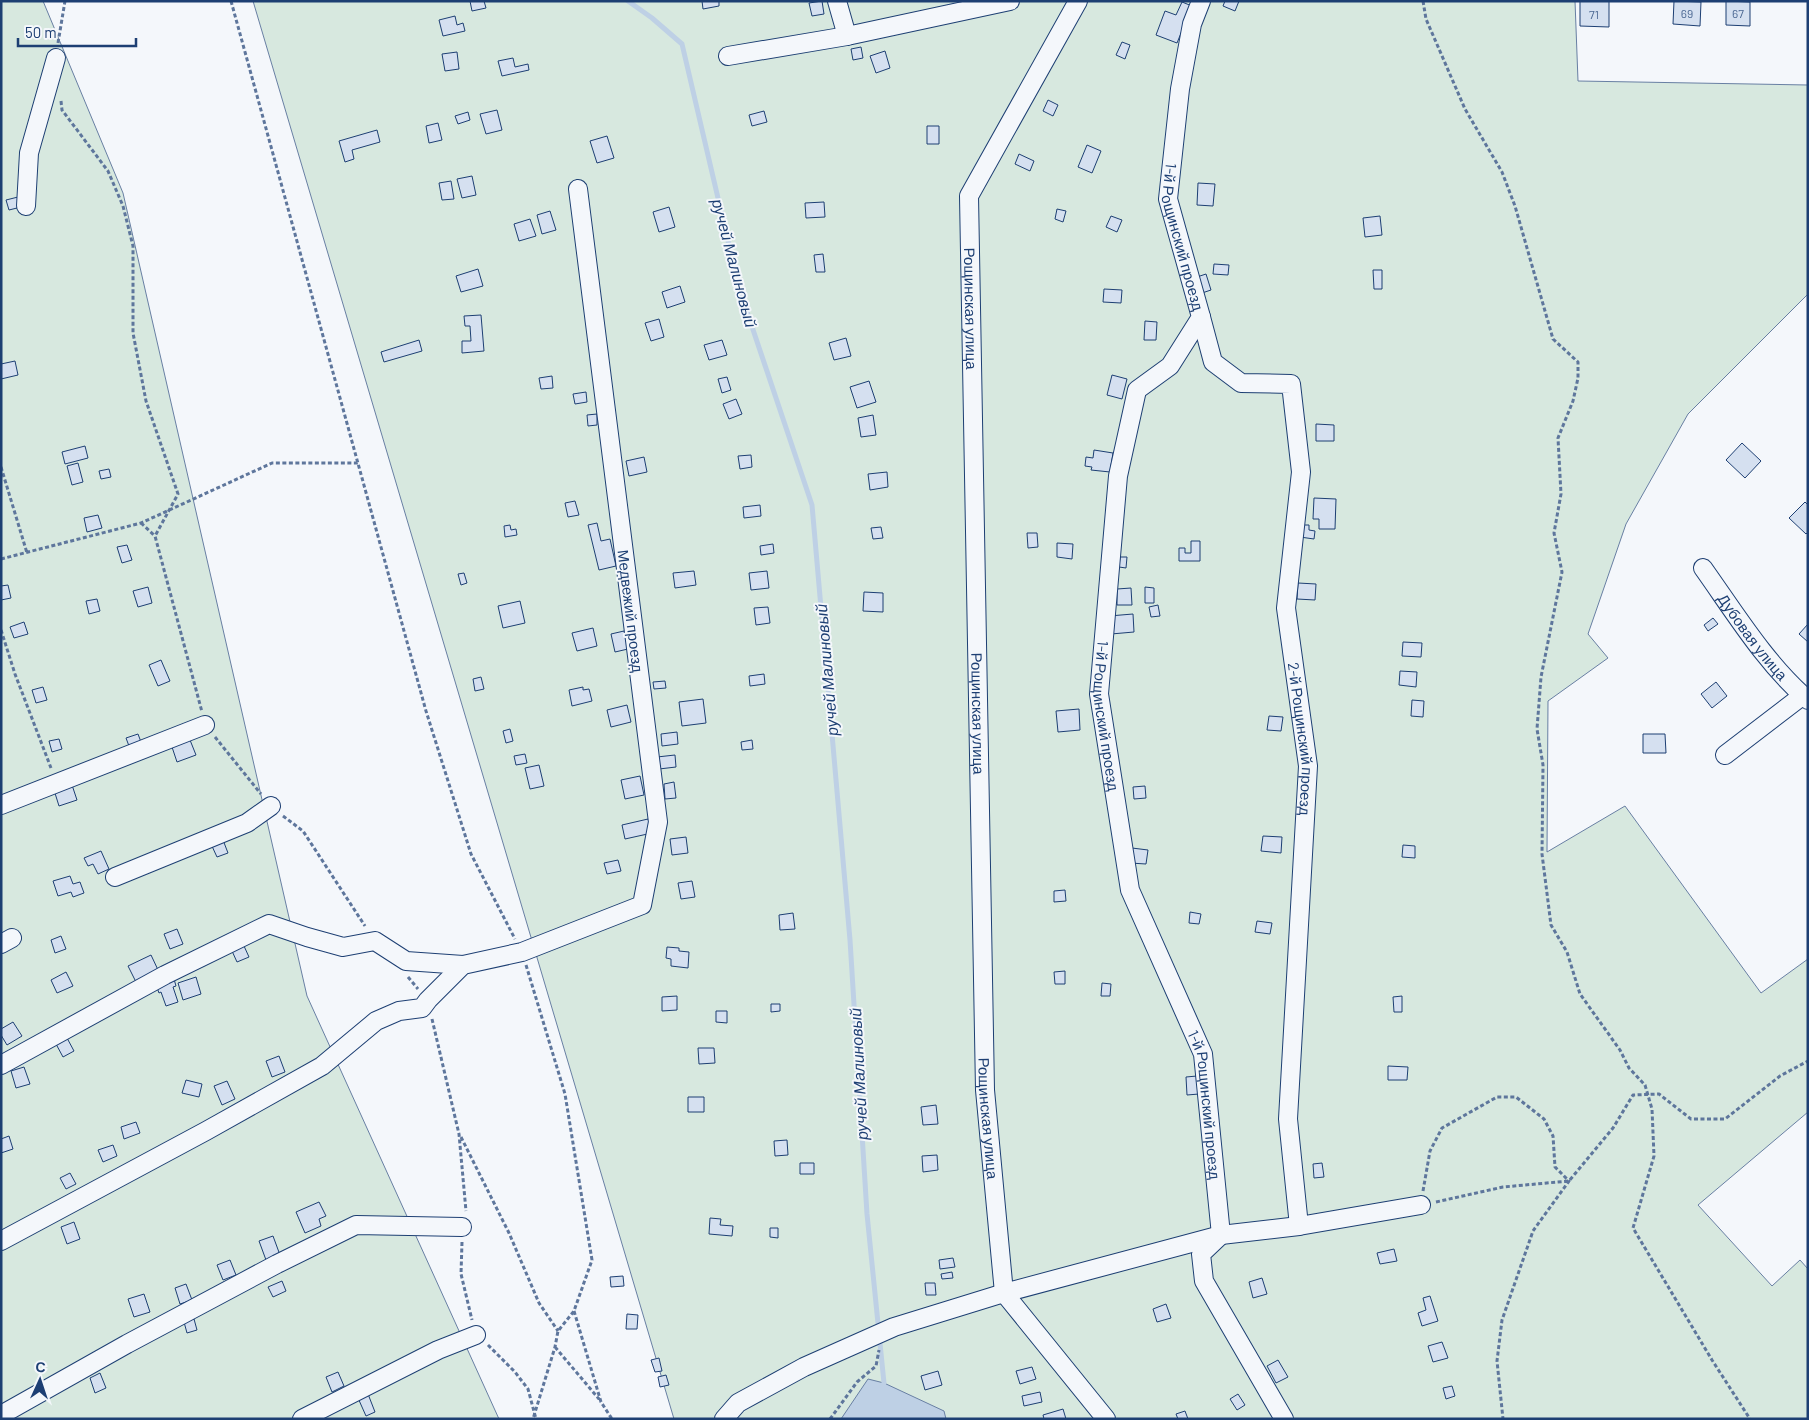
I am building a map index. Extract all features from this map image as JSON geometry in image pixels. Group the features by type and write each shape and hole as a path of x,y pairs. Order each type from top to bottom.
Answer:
{"street":[{"path":"837,1 847,36"},
{"path":"728,56 847,36 1010,1"},
{"name":"Рощинская улица","path":"1004,1293 985,1090 969,196 1078,1"},
{"name":"1-й Рощинский проезд","path":"1201,1 1192,24 1180,89 1168,199 1201,317 1170,366 1138,390 1118,476 1099,694 1130,890 1203,1054 1221,1235"},
{"path":"26,206 29,153 56,58"},
{"name":"Медвежий проезд","path":"522,952 642,905 658,822 578,189"},
{"name":"2-й Рощинский проезд","path":"1201,317 1213,362 1241,383 1292,384 1301,472 1286,608 1308,766 1288,1119 1299,1226"},
{"name":"Дубовая улица","path":"1703,568 1756,643 1794,688 1805,698"},
{"path":"1725,755 1805,698"},
{"path":"1,805 205,725"},
{"path":"115,877 247,823 271,806"},
{"path":"1,1065 165,975 269,924 343,947 375,941 406,961 463,965 522,952"},
{"path":"1,1241 206,1131 322,1066 376,1021 399,1011 422,1008 463,965"},
{"path":"724,1419 738,1403 804,1367 894,1327 1004,1293 1221,1235 1299,1226 1421,1205"},
{"path":"1,1415 161,1326 356,1225 462,1227"},
{"path":"1221,1235 1200,1254 1204,1281 1284,1419"},
{"path":"1004,1293 1106,1419"},
{"path":"302,1419 438,1350 476,1335"}],"path":[{"path":"56,58 65,1"},
{"path":"231,1 426,711 471,854 522,952 565,1094 592,1260 574,1311 558,1330 556,1347 534,1419"},
{"path":"1423,1 1426,19 1465,108 1502,172 1553,339 1578,362 1578,378 1573,401 1558,438 1561,494 1554,533 1562,572 1541,677 1537,729 1543,765 1542,854 1551,924 1567,952 1580,994 1620,1050 1629,1068 1645,1085 1648,1094 1652,1109 1654,1156 1633,1228 1712,1360 1750,1419"},
{"path":"60,92 62,110 108,171 123,206 133,246 133,333 146,401 178,494 170,511"},
{"path":"1,559 141,523 272,463 359,463"},
{"path":"1,468 27,553"},
{"path":"141,523 155,536"},
{"path":"1,630 15,674 56,782"},
{"path":"1503,1419 1498,1362 1502,1320 1533,1230 1569,1181 1613,1128 1633,1095 1659,1094 1691,1119 1725,1119 1780,1076 1808,1061"},
{"path":"1497,1097 1516,1097 1544,1119 1553,1136 1555,1167 1569,1181 1503,1187 1421,1205 1430,1151 1442,1128 1497,1097"},
{"path":"459,1134 508,1233 539,1303 558,1330"},
{"path":"574,1311 601,1402"},
{"path":"556,1347 601,1402 612,1419"},
{"path":"830,1419 857,1382 876,1366 880,1349"}],"shaded area":[{"path":"1,1 43,1 123,193 307,996 499,1419 5,1419 1,1408"},
{"path":"253,1 1575,1 1578,81 1808,85 1808,294 1688,414 1626,524 1588,634 1608,658 1548,701 1547,852 1625,806 1761,993 1808,959 1808,1112 1698,1205 1772,1286 1800,1260 1808,1269 1808,1419 674,1419"}],"water":[{"path":"868,1379 884,1383 944,1411 946,1419 841,1419"}],"building":[{"path":"470,1 484,1 486,8 472,11"},
{"path":"702,1 719,1 719,6 703,9"},
{"path":"822,1 824,14 812,16 809,3"},
{"path":"1225,1 1239,1 1235,11 1223,6"},
{"path":"1580,1 1609,1 1609,27 1580,26"},
{"path":"1674,1 1701,2 1700,26 1673,24"},
{"path":"1726,1 1750,2 1750,26 1726,25"},
{"path":"1182,2 1192,6 1177,43 1156,35 1165,11 1176,15"},
{"path":"455,16 457,25 463,23 465,31 443,36 439,20"},
{"path":"1122,42 1130,45 1125,59 1116,55"},
{"path":"861,47 863,58 853,60 851,49"},
{"path":"885,51 890,68 876,73 870,56"},
{"path":"457,52 459,69 445,71 442,54"},
{"path":"513,58 515,67 528,64 529,70 502,76 498,61"},
{"path":"1048,100 1058,105 1053,116 1043,111"},
{"path":"497,110 502,130 486,134 480,114"},
{"path":"764,111 767,122 752,126 749,115"},
{"path":"468,112 470,120 458,124 455,116"},
{"path":"438,123 442,140 429,143 426,126"},
{"path":"927,126 939,126 939,144 927,144"},
{"path":"377,130 380,142 352,150 354,159 345,162 339,141"},
{"path":"607,136 614,158 597,163 590,141"},
{"path":"1087,145 1101,151 1092,173 1078,167"},
{"path":"1019,154 1034,161 1030,171 1015,164"},
{"path":"472,176 476,195 462,198 457,179"},
{"path":"451,181 454,199 442,200 439,183"},
{"path":"1198,183 1215,184 1213,206 1197,205"},
{"path":"18,197 21,207 9,210 6,200"},
{"path":"824,202 825,217 806,218 805,203"},
{"path":"669,207 675,227 659,232 653,212"},
{"path":"1057,209 1066,211 1063,222 1055,219"},
{"path":"550,211 556,230 542,234 537,215"},
{"path":"1111,216 1122,220 1117,232 1106,227"},
{"path":"1380,216 1382,235 1365,237 1363,218"},
{"path":"530,219 536,236 519,241 514,224"},
{"path":"823,254 825,272 816,272 814,255"},
{"path":"1214,264 1229,265 1228,275 1213,274"},
{"path":"478,269 483,286 461,292 456,276"},
{"path":"1373,270 1382,270 1382,289 1374,289"},
{"path":"1206,274 1211,290 1196,295 1191,279"},
{"path":"680,286 685,302 667,308 662,292"},
{"path":"1104,289 1122,290 1121,303 1103,302"},
{"path":"481,315 484,351 462,353 462,341 471,341 470,326 465,326 464,316"},
{"path":"659,319 664,337 651,341 645,323"},
{"path":"1145,321 1157,322 1156,340 1144,340"},
{"path":"846,338 851,356 834,360 829,343"},
{"path":"419,340 422,351 384,362 381,352"},
{"path":"722,340 727,355 709,360 704,345"},
{"path":"15,361 18,375 1,379 1,364"},
{"path":"1112,375 1127,379 1122,399 1107,395"},
{"path":"552,376 553,388 541,389 539,378"},
{"path":"727,377 731,390 722,393 718,379"},
{"path":"869,381 876,402 857,408 850,387"},
{"path":"586,392 587,402 575,404 573,394"},
{"path":"736,399 742,414 729,419 723,404"},
{"path":"597,414 597,425 588,426 587,415"},
{"path":"873,415 876,435 861,437 858,418"},
{"path":"1316,424 1334,425 1334,441 1316,441"},
{"path":"1742,443 1761,461 1745,478 1726,460"},
{"path":"85,446 88,458 65,464 62,452"},
{"path":"1094,450 1113,453 1110,472 1091,470 1092,467 1085,466 1086,457 1093,458"},
{"path":"751,455 752,467 740,469 738,456"},
{"path":"644,457 647,472 629,476 626,461"},
{"path":"78,463 83,482 72,485 67,466"},
{"path":"109,469 111,477 101,479 99,471"},
{"path":"887,472 888,487 870,490 868,474"},
{"path":"1314,498 1336,499 1335,529 1319,529 1319,519 1313,519"},
{"path":"575,501 579,515 568,517 565,503"},
{"path":"1805,502 1808,505 1808,532 1806,534 1789,518"},
{"path":"760,505 761,516 744,518 743,507"},
{"path":"98,515 102,528 87,532 84,518"},
{"path":"597,523 601,541 610,539 616,566 599,570 588,525"},
{"path":"510,525 511,530 516,529 517,535 505,537 504,526"},
{"path":"1302,525 1309,525 1309,530 1315,531 1314,539 1300,537"},
{"path":"881,527 883,538 873,539 871,528"},
{"path":"1027,533 1037,533 1038,547 1028,548"},
{"path":"1191,541 1200,541 1200,561 1179,561 1179,548 1185,548 1185,553 1191,553"},
{"path":"1057,543 1073,544 1072,559 1057,557"},
{"path":"773,544 774,553 761,555 760,546"},
{"path":"127,545 132,560 122,563 117,547"},
{"path":"1120,557 1127,557 1126,568 1119,567"},
{"path":"694,571 696,585 675,588 673,573"},
{"path":"767,571 769,588 751,590 749,573"},
{"path":"464,573 467,583 461,585 458,574"},
{"path":"1298,583 1316,584 1315,600 1297,599"},
{"path":"8,585 11,598 1,600 1,586"},
{"path":"148,587 152,603 138,607 133,591"},
{"path":"1145,587 1154,588 1154,603 1145,603"},
{"path":"1131,588 1132,605 1117,605 1117,589"},
{"path":"864,592 883,593 883,612 863,611"},
{"path":"97,599 100,611 89,614 86,601"},
{"path":"520,601 525,623 503,628 498,606"},
{"path":"1158,605 1160,616 1151,617 1149,607"},
{"path":"768,607 770,623 756,625 754,608"},
{"path":"1133,614 1134,632 1111,634 1109,616"},
{"path":"1713,618 1718,624 1708,631 1704,625"},
{"path":"24,622 28,634 14,638 10,627"},
{"path":"1808,624 1808,642 1799,634"},
{"path":"593,628 597,646 577,651 572,633"},
{"path":"624,631 628,649 615,652 611,634"},
{"path":"1403,642 1422,643 1421,657 1402,656"},
{"path":"161,660 170,681 158,686 149,665"},
{"path":"1400,671 1417,672 1416,687 1399,685"},
{"path":"764,674 765,684 750,686 749,676"},
{"path":"481,677 484,689 475,691 473,679"},
{"path":"665,681 666,688 654,689 653,682"},
{"path":"1716,682 1727,696 1712,708 1701,694"},
{"path":"43,687 47,700 36,703 32,690"},
{"path":"583,687 583,690 589,689 592,701 572,706 569,690"},
{"path":"703,699 706,723 682,726 679,702"},
{"path":"1412,700 1424,701 1423,717 1411,716"},
{"path":"627,705 631,722 611,727 607,710"},
{"path":"1079,709 1080,730 1058,732 1056,711"},
{"path":"1269,716 1283,717 1281,731 1267,730"},
{"path":"510,729 513,741 506,743 503,731"},
{"path":"677,732 678,744 662,746 661,734"},
{"path":"138,734 141,742 129,746 126,738"},
{"path":"1643,734 1665,734 1666,753 1643,753"},
{"path":"59,739 62,749 52,752 49,741"},
{"path":"190,740 196,755 177,762 172,747"},
{"path":"752,740 753,749 742,750 741,742"},
{"path":"525,754 527,763 516,765 514,756"},
{"path":"675,755 676,767 659,769 657,757"},
{"path":"539,765 544,786 530,789 525,768"},
{"path":"640,776 644,795 625,799 621,780"},
{"path":"674,782 676,798 665,799 664,784"},
{"path":"72,785 77,800 59,806 54,790"},
{"path":"1145,786 1146,798 1134,799 1133,787"},
{"path":"648,819 652,833 625,839 622,825"},
{"path":"1263,836 1282,837 1281,853 1261,851"},
{"path":"686,837 688,853 672,855 670,839"},
{"path":"223,840 228,853 217,857 211,844"},
{"path":"1403,845 1415,846 1415,858 1402,857"},
{"path":"1132,848 1148,850 1146,864 1130,863"},
{"path":"101,851 109,869 98,874 93,864 88,866 84,858"},
{"path":"618,860 621,871 607,874 604,863"},
{"path":"70,876 73,884 80,882 84,893 73,897 71,892 58,896 53,881"},
{"path":"692,881 695,897 681,899 678,883"},
{"path":"1065,890 1066,901 1054,902 1054,891"},
{"path":"1190,912 1201,914 1199,924 1189,923"},
{"path":"793,913 795,929 780,930 779,915"},
{"path":"1257,921 1272,923 1270,934 1255,932"},
{"path":"177,929 183,944 170,949 164,934"},
{"path":"61,936 66,949 55,953 51,940"},
{"path":"244,946 249,957 237,962 232,951"},
{"path":"667,947 679,948 679,951 689,952 688,968 671,966 671,959 666,958"},
{"path":"151,955 159,972 136,982 128,966"},
{"path":"1065,971 1065,984 1055,984 1054,972"},
{"path":"66,972 73,986 57,993 51,980"},
{"path":"196,977 201,994 183,1000 178,983"},
{"path":"174,979 176,986 173,987 178,1002 166,1006 161,992 159,993 156,985"},
{"path":"1102,983 1111,984 1110,996 1101,996"},
{"path":"677,996 677,1010 662,1011 662,997"},
{"path":"1402,996 1402,1012 1394,1012 1393,997"},
{"path":"771,1004 780,1004 780,1011 771,1012"},
{"path":"716,1011 727,1011 727,1023 716,1022"},
{"path":"13,1022 22,1036 7,1045 1,1035 1,1029"},
{"path":"67,1038 74,1051 63,1057 56,1044"},
{"path":"698,1048 714,1048 715,1063 699,1064"},
{"path":"279,1056 285,1072 272,1077 266,1061"},
{"path":"1388,1066 1408,1067 1407,1080 1388,1080"},
{"path":"24,1067 30,1084 16,1088 11,1071"},
{"path":"1197,1076 1199,1094 1187,1095 1186,1077"},
{"path":"186,1080 202,1084 199,1097 182,1093"},
{"path":"227,1081 235,1099 222,1105 214,1086"},
{"path":"688,1097 704,1097 704,1112 688,1112"},
{"path":"936,1105 938,1124 923,1125 921,1107"},
{"path":"136,1122 140,1133 124,1139 121,1127"},
{"path":"9,1136 13,1149 1,1153 1,1139"},
{"path":"787,1140 788,1155 775,1156 774,1141"},
{"path":"113,1145 117,1156 103,1162 98,1150"},
{"path":"937,1155 938,1170 923,1172 922,1156"},
{"path":"800,1163 814,1163 814,1174 800,1174"},
{"path":"1322,1163 1324,1177 1314,1178 1313,1164"},
{"path":"70,1173 76,1184 66,1189 60,1178"},
{"path":"319,1202 326,1216 319,1219 321,1226 305,1233 296,1212"},
{"path":"710,1218 721,1219 720,1225 733,1226 732,1236 709,1234"},
{"path":"74,1222 80,1239 67,1244 61,1227"},
{"path":"770,1228 778,1228 778,1238 770,1237"},
{"path":"273,1236 280,1255 266,1260 259,1241"},
{"path":"1394,1249 1397,1261 1380,1264 1377,1253"},
{"path":"953,1258 955,1267 940,1269 939,1260"},
{"path":"230,1260 236,1275 223,1280 217,1265"},
{"path":"952,1272 953,1278 942,1279 941,1274"},
{"path":"623,1276 624,1286 611,1287 610,1277"},
{"path":"1262,1278 1267,1294 1253,1298 1249,1282"},
{"path":"282,1281 286,1291 273,1297 268,1287"},
{"path":"925,1283 935,1283 936,1295 926,1295"},
{"path":"186,1284 192,1300 180,1304 175,1288"},
{"path":"144,1294 150,1312 134,1317 128,1299"},
{"path":"1430,1296 1438,1321 1422,1326 1418,1313 1426,1310 1423,1298"},
{"path":"1166,1304 1171,1318 1157,1322 1153,1309"},
{"path":"627,1314 638,1315 637,1329 626,1329"},
{"path":"194,1319 197,1330 187,1333 184,1322"},
{"path":"1442,1342 1448,1358 1433,1362 1428,1346"},
{"path":"659,1358 662,1371 655,1372 651,1360"},
{"path":"1278,1360 1288,1377 1276,1383 1267,1366"},
{"path":"1032,1367 1036,1379 1020,1384 1016,1371"},
{"path":"938,1371 942,1385 925,1390 921,1376"},
{"path":"338,1372 344,1386 332,1392 326,1377"},
{"path":"100,1373 106,1388 95,1393 90,1378"},
{"path":"666,1375 669,1385 660,1387 658,1377"},
{"path":"1452,1386 1455,1396 1446,1399 1443,1388"},
{"path":"1040,1392 1042,1402 1024,1406 1022,1396"},
{"path":"368,1394 375,1412 366,1416 358,1398"},
{"path":"1238,1394 1245,1405 1237,1410 1230,1399"},
{"path":"1063,1409 1066,1419 1044,1419 1043,1415"},
{"path":"1185,1411 1188,1419 1178,1419 1176,1414"}],"waterway":[{"name":"ручей Малиновый","path":"628,1 652,18 682,44 739,288 812,505 850,940 867,1214 884,1383"}]}
